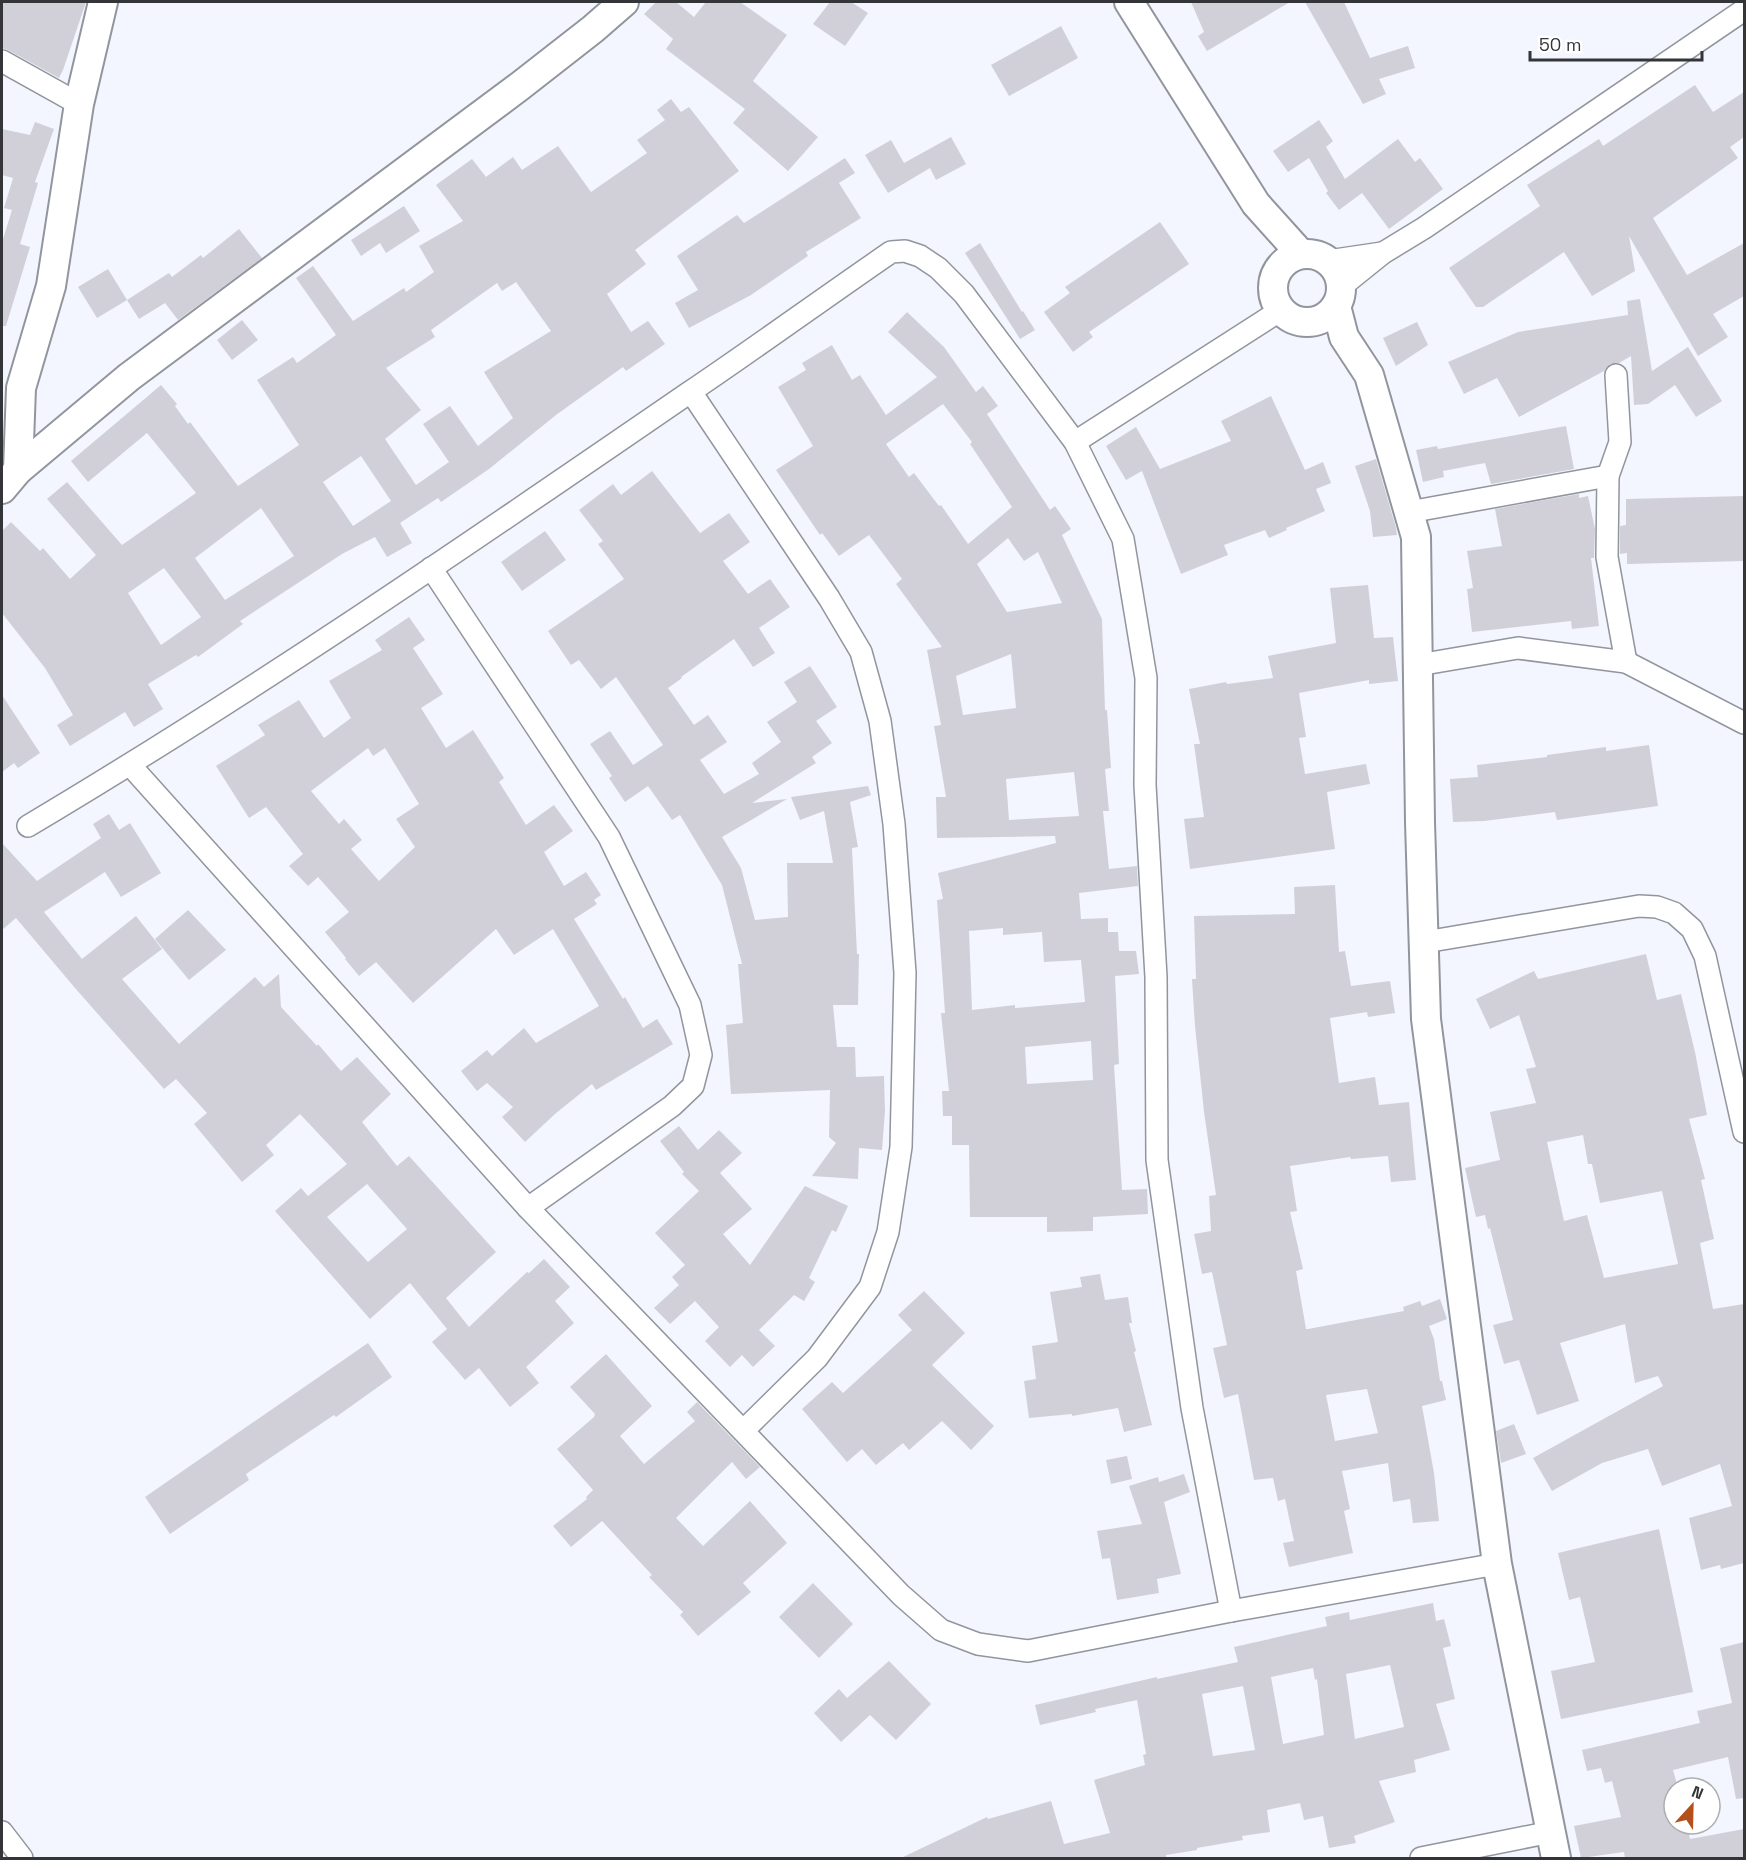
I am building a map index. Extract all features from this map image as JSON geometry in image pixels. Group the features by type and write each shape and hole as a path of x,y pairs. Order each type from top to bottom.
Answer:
{"street":[{"path":"10,479 11,386 51,286 79,104 103,2"},
{"path":"10,479 129,378 511,93 624,2"},
{"path":"1129,2 1256,204 1301,254"},
{"path":"1421,1858 1554,1845 1497,1564 1482,1465 1426,1019 1420,822 1416,537 1369,375 1344,337 1331,305 1338,272 1328,261 1315,255 1301,254 1289,258 1281,266 1275,277 1273,288 1275,300 1281,310 1291,318 1304,322 1331,305 1383,253 1434,221 1744,10"},
{"path":"2,61 79,104"},
{"path":"1256,204 1275,277"},
{"path":"28,826 130,765 431,568 691,392 891,252 905,251 920,256 938,268 964,294 1075,442 1123,539 1146,678 1145,785 1156,978 1157,1160 1192,1408 1231,1611"},
{"path":"1328,261 1383,253"},
{"path":"1075,442 1281,310"},
{"path":"1616,375 1620,442 1608,476 1607,557 1626,662"},
{"path":"691,392 823,588 861,652 880,721 893,812 905,973 901,1147 888,1232 870,1287 817,1359 744,1430"},
{"path":"1409,512 1608,476"},
{"path":"431,568 609,837 690,1005 702,1055 693,1086 672,1106 528,1208"},
{"path":"1418,665 1518,648 1626,662 1744,723"},
{"path":"130,765 528,1208 901,1595 940,1630 978,1644 1028,1651 1231,1611 1497,1564"},
{"path":"1425,942 1639,906 1657,907 1674,913 1692,929 1705,956 1744,1132"},
{"path":"2,1832 22,1858"}],"building":[{"path":"2,2 86,2 59,78 2,48"},
{"path":"656,2 676,2 694,17 706,2 740,2 787,35 753,81 818,137 788,171 733,123 745,109 666,49 673,39 644,14"},
{"path":"830,2 851,2 868,13 845,46 813,24"},
{"path":"1191,2 1290,2 1207,51 1198,36 1204,32"},
{"path":"1305,2 1344,2 1370,58 1408,46 1415,68 1379,79 1386,94 1363,104"},
{"path":"1061,26 1078,58 1009,96 991,65"},
{"path":"1695,85 1713,112 1744,92 1744,137 1730,147 1738,158 1653,218 1687,275 1744,243 1744,296 1713,314 1728,337 1698,356 1629,236 1635,271 1592,296 1564,252 1483,307 1476,307 1449,268 1540,206 1527,185 1599,139 1603,146"},
{"path":"671,99 681,112 689,107 739,171 635,250 646,264 607,294 631,332 648,321 665,344 626,371 623,367 556,415 489,469 441,502 438,498 400,523 412,543 387,557 375,537 342,554 240,621 243,624 198,657 196,655 148,684 163,709 134,727 125,712 70,746 57,725 73,715 45,668 2,613 2,531 11,522 40,551 43,548 70,579 96,555 47,499 67,482 122,545 196,493 147,433 88,482 71,461 161,385 177,404 175,406 188,424 190,422 238,486 299,445 257,380 293,357 297,363 336,335 296,278 313,266 353,321 404,288 406,292 434,272 419,246 463,221 436,185 472,159 486,177 513,157 522,170 558,146 591,192 647,153 637,140 665,120 657,110","holes":["516,282 551,331 484,372 513,418 478,446 450,406 423,424 449,462 416,485 385,439 421,410 386,368 435,337 431,330 497,283 502,291","361,456 391,501 353,526 323,482","261,508 294,556 225,600 195,558","164,568 201,617 161,645 128,593"]},
{"path":"1319,120 1333,141 1326,147 1345,179 1398,139 1415,162 1420,158 1443,189 1389,229 1362,193 1339,210 1326,193 1328,191 1309,158 1288,172 1273,151"},
{"path":"35,122 54,129 35,182 38,183 20,244 30,247 6,326 2,326 2,238 12,210 4,208 13,178 2,175 2,129 30,135"},
{"path":"951,137 966,164 936,180 930,168 888,193 865,155 891,140 904,163"},
{"path":"845,158 855,173 839,183 861,218 806,252 808,256 751,295 689,328 675,303 698,290 677,256 737,215 744,223"},
{"path":"404,206 420,231 386,253 380,243 361,256 351,240"},
{"path":"1160,222 1189,264 1089,332 1093,337 1073,352 1044,312 1070,293 1065,287"},
{"path":"239,229 262,258 178,320 165,303 139,319 127,300 169,273 172,277 201,255 203,258"},
{"path":"980,243 1035,330 1020,339 965,253"},
{"path":"108,269 127,300 97,318 78,287"},
{"path":"1640,299 1652,371 1688,347 1722,401 1696,417 1675,385 1648,404 1634,405 1631,356 1619,363 1610,364 1604,371 1519,417 1497,378 1464,394 1448,362 1518,332 1628,315 1627,301"},
{"path":"907,312 944,347 976,392 983,386 998,406 987,414 1050,510 1055,506 1071,529 1062,535 1102,619 1105,710 1107,710 1111,768 1105,769 1109,811 1103,811 1109,869 1137,866 1138,886 1079,893 1081,919 1108,918 1108,932 1118,932 1119,951 1136,951 1139,974 1115,976 1119,1064 1114,1065 1122,1190 1147,1189 1148,1214 1093,1217 1093,1231 1047,1232 1047,1217 970,1217 969,1145 952,1145 952,1116 943,1116 942,1091 949,1091 941,1013 945,1013 937,900 943,899 938,873 1056,843 1055,836 937,838 936,797 946,797 934,726 941,725 927,650 942,647 896,584 902,579 869,535 839,556 822,533 820,535 776,470 813,446 778,387 806,370 802,363 832,345 852,380 860,375 886,415 937,377 888,332","holes":["943,404 972,442 970,444 1012,507 968,544 941,505 939,506 914,473 909,477 886,444","1008,538 1024,561 1038,552 1062,603 1007,612 977,564","1011,654 1016,708 963,715 956,676","1074,772 1079,816 1009,820 1006,779","1003,928 1003,935 1042,932 1044,962 1081,960 1085,1002 1015,1008 1015,1005 972,1010 969,931","1091,1041 1093,1080 1027,1084 1025,1047"]},
{"path":"242,320 258,340 232,360 217,340"},
{"path":"1417,322 1428,345 1396,366 1383,338"},
{"path":"1271,396 1305,470 1323,462 1331,483 1316,489 1325,511 1269,538 1265,530 1224,545 1228,555 1181,574 1142,471 1126,480 1106,446 1136,427 1160,469 1231,441 1221,421"},
{"path":"1566,426 1574,469 1491,484 1485,463 1443,471 1444,477 1423,482 1416,450 1437,446 1438,449"},
{"path":"1376,459 1397,535 1373,537 1370,511 1355,466"},
{"path":"652,471 700,533 729,513 750,542 723,561 748,594 770,579 790,607 759,628 775,653 753,667 734,639 668,688 694,725 708,715 727,742 700,760 724,794 759,774 752,763 781,742 767,722 797,702 784,682 810,666 837,707 816,721 832,743 812,757 816,763 752,803 787,799 722,837 741,868 755,920 788,917 787,863 833,863 824,811 800,820 791,797 868,786 871,795 850,802 858,847 852,848 857,954 859,954 858,1005 833,1005 837,1047 855,1047 856,1077 884,1076 885,1111 882,1150 859,1148 858,1179 812,1176 836,1143 829,1137 830,1090 731,1094 726,1025 743,1023 738,964 742,964 722,885 680,815 672,820 648,786 625,802 609,778 612,776 590,744 610,731 633,765 663,745 616,677 601,689 579,660 571,665 548,631 624,579 598,544 603,541 579,510 613,484 621,495"},
{"path":"1579,494 1579,498 1588,496 1595,529 1594,558 1591,558 1599,626 1572,629 1571,621 1472,632 1467,589 1473,588 1467,551 1502,546 1495,509"},
{"path":"1744,496 1744,561 1627,564 1627,553 1620,554 1620,526 1626,525 1626,499"},
{"path":"545,531 566,560 522,591 501,562"},
{"path":"1368,585 1374,638 1393,637 1398,681 1369,684 1369,680 1299,693 1306,737 1299,738 1305,774 1366,764 1370,784 1327,792 1335,849 1190,869 1184,819 1204,817 1194,744 1200,744 1189,689 1226,682 1227,684 1273,678 1268,656 1336,643 1330,588"},
{"path":"409,617 425,640 413,648 443,694 421,708 446,748 473,730 504,778 499,782 526,825 554,805 573,831 544,852 564,886 586,872 601,895 594,900 597,904 574,919 643,1028 657,1019 673,1044 596,1090 592,1084 525,1142 502,1117 513,1107 487,1083 477,1091 461,1071 487,1050 492,1056 524,1028 536,1043 599,1006 553,929 514,955 496,929 413,1003 376,962 359,976 325,932 349,912 318,877 308,886 289,866 303,854 266,807 249,818 216,766 265,735 258,725 299,700 324,738 351,718 329,681 382,650 375,640","holes":["368,748 373,756 385,748 419,804 396,819 415,847 379,881 351,849 362,840 344,819 339,824 311,791"]},
{"path":"2,695 40,753 18,768 14,763 2,772"},
{"path":"1649,745 1658,806 1557,820 1555,812 1484,821 1453,822 1450,779 1478,777 1477,765 1606,747 1606,751"},
{"path":"109,814 119,830 130,823 161,873 121,897 105,872 44,912 82,959 136,916 162,949 122,979 179,1044 255,977 264,987 279,974 281,1007 317,1046 318,1044 341,1071 357,1057 391,1094 362,1122 397,1166 409,1156 496,1252 446,1298 469,1327 544,1259 570,1287 555,1301 574,1323 526,1367 539,1383 510,1407 479,1368 465,1380 432,1342 447,1329 410,1283 370,1319 275,1211 301,1188 308,1196 347,1164 300,1114 266,1145 274,1155 242,1182 194,1124 207,1113 176,1079 164,1089 16,918 2,930 2,843 37,881 101,838 93,824","holes":["367,1184 407,1229 368,1262 327,1217"]},
{"path":"1335,885 1339,952 1345,951 1351,986 1390,981 1395,1013 1368,1017 1367,1012 1330,1018 1339,1083 1375,1077 1379,1105 1409,1102 1416,1180 1391,1182 1388,1156 1351,1159 1350,1157 1290,1166 1297,1211 1290,1212 1303,1269 1296,1271 1306,1329 1404,1311 1403,1307 1420,1301 1422,1306 1440,1299 1447,1319 1429,1326 1434,1339 1440,1381 1442,1381 1446,1400 1422,1406 1434,1473 1439,1521 1413,1523 1410,1499 1393,1502 1388,1463 1342,1471 1350,1509 1344,1511 1353,1553 1289,1567 1283,1543 1294,1541 1285,1499 1278,1501 1273,1478 1254,1480 1238,1394 1224,1398 1213,1348 1227,1345 1212,1272 1202,1274 1194,1234 1211,1231 1209,1196 1216,1195 1204,1112 1192,979 1196,979 1194,916 1295,914 1294,887","holes":["1367,1389 1378,1433 1335,1441 1326,1395"]},
{"path":"188,910 226,950 189,980 155,939"},
{"path":"1646,954 1657,1000 1681,994 1707,1115 1689,1119 1705,1179 1701,1180 1714,1239 1700,1243 1713,1309 1744,1304 1744,1563 1721,1569 1720,1565 1701,1570 1689,1518 1732,1506 1720,1464 1662,1486 1648,1449 1602,1463 1552,1491 1533,1458 1663,1386 1658,1376 1635,1383 1625,1324 1560,1343 1579,1401 1537,1415 1519,1360 1504,1364 1493,1325 1513,1320 1490,1228 1488,1229 1485,1215 1476,1217 1465,1168 1500,1160 1490,1112 1536,1103 1526,1069 1536,1067 1519,1015 1490,1029 1476,999 1534,971 1538,979","holes":["1583,1135 1588,1164 1592,1164 1600,1203 1662,1191 1678,1264 1604,1278 1587,1215 1564,1221 1547,1142"]},
{"path":"679,1126 698,1150 719,1130 742,1153 720,1173 752,1209 723,1234 750,1265 805,1186 848,1206 836,1232 832,1230 809,1278 815,1282 804,1301 794,1295 759,1330 775,1346 753,1367 742,1355 730,1367 705,1341 719,1327 695,1301 670,1324 654,1308 679,1285 672,1277 685,1265 655,1233 699,1191 682,1174 684,1172 660,1141"},
{"path":"1100,1274 1105,1300 1128,1297 1132,1323 1129,1323 1136,1351 1134,1352 1152,1425 1124,1432 1118,1408 1072,1416 1072,1414 1029,1418 1024,1381 1036,1379 1032,1346 1058,1342 1050,1292 1082,1287 1080,1277"},
{"path":"924,1291 965,1333 932,1365 994,1426 971,1450 942,1421 909,1450 903,1443 876,1465 862,1449 847,1462 802,1409 832,1382 843,1393 912,1330 898,1315"},
{"path":"368,1343 392,1377 336,1417 334,1415 246,1474 249,1480 170,1534 145,1497"},
{"path":"606,1354 652,1406 620,1436 644,1464 695,1421 687,1412 697,1402 760,1467 746,1479 732,1462 676,1518 703,1546 750,1501 787,1543 743,1583 751,1592 698,1636 680,1615 683,1612 649,1577 652,1575 602,1521 571,1547 553,1526 587,1499 586,1497 593,1490 557,1449 594,1417 595,1414 570,1387"},
{"path":"1514,1424 1526,1454 1501,1463 1496,1431"},
{"path":"1127,1456 1132,1479 1111,1484 1106,1460"},
{"path":"1184,1474 1190,1492 1164,1502 1181,1574 1157,1579 1159,1593 1117,1600 1110,1558 1102,1559 1097,1531 1142,1524 1129,1486 1158,1477 1159,1482"},
{"path":"1659,1529 1693,1692 1561,1719 1551,1671 1595,1662 1580,1597 1569,1600 1558,1553"},
{"path":"813,1583 853,1624 819,1658 779,1617"},
{"path":"1433,1603 1436,1621 1444,1619 1451,1646 1443,1648 1455,1699 1436,1704 1450,1750 1414,1760 1416,1772 1379,1781 1395,1822 1354,1836 1356,1843 1329,1848 1323,1816 1304,1820 1300,1803 1267,1810 1270,1832 1242,1836 1243,1840 1166,1855 1166,1858 901,1858 987,1817 988,1819 1051,1801 1064,1844 1110,1833 1094,1780 1145,1765 1143,1755 1146,1754 1137,1700 1040,1725 1035,1705 1157,1677 1157,1679 1238,1662 1234,1647 1327,1626 1325,1617 1349,1612 1350,1620","holes":["1390,1665 1404,1727 1355,1739 1346,1674","1313,1668 1315,1680 1317,1679 1324,1735 1283,1744 1271,1677","1243,1686 1255,1750 1213,1756 1202,1694"]},
{"path":"1744,1642 1744,1798 1736,1799 1728,1757 1673,1770 1675,1776 1662,1776 1662,1836 1689,1836 1690,1839 1722,1836 1722,1833 1744,1829 1744,1858 1625,1858 1624,1852 1581,1858 1574,1826 1621,1817 1612,1781 1605,1783 1601,1768 1587,1771 1582,1750 1700,1723 1697,1711 1732,1703 1720,1648"},
{"path":"889,1661 931,1704 896,1740 870,1715 841,1742 814,1713 839,1689 847,1698"}]}
